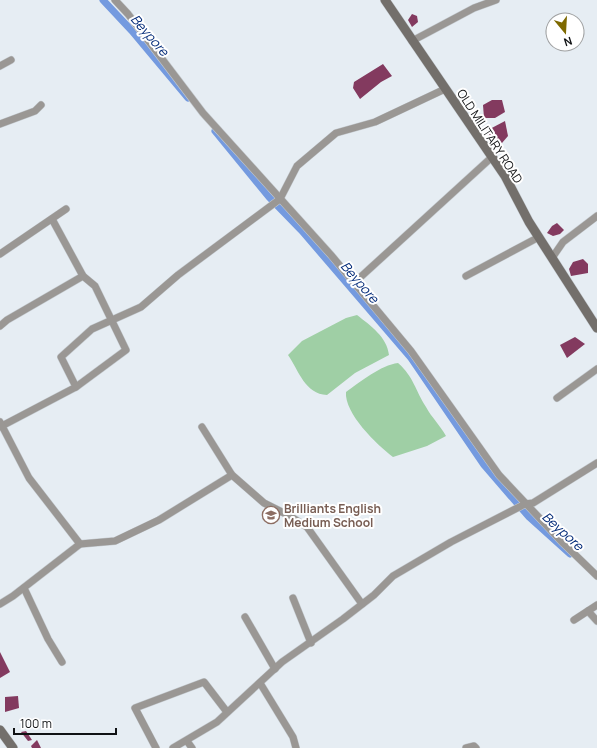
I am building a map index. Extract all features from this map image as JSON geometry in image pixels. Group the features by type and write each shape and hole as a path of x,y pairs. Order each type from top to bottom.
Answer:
{"main road":[{"name":"OLD MILITARY ROAD","path":"384,0 505,176 539,237 597,328"},
{"path":"0,730 13,748"}],"street":[{"path":"115,0 150,42 203,113 266,181 280,199 331,255 411,351 442,392 499,475 525,504 597,576"},
{"path":"412,40 474,8 496,0"},
{"path":"0,66 11,60"},
{"path":"76,387 61,357 92,329 141,308 178,275 280,199 297,166 336,133 375,122 445,89"},
{"path":"0,124 35,111 41,104"},
{"path":"354,283 492,157"},
{"path":"0,254 66,209"},
{"path":"552,258 564,242 597,216"},
{"path":"52,219 82,276 94,286 103,306 113,320 126,350 76,387 1,425 29,478 80,544"},
{"path":"466,276 539,237"},
{"path":"0,326 7,320 82,276"},
{"path":"557,398 597,369"},
{"path":"202,427 232,475 264,503 288,515 306,527 362,604"},
{"path":"173,748 217,722 275,669 362,604 393,576 451,542 525,504 533,503 597,463"},
{"path":"0,604 24,588 80,544 115,541 159,520 232,475"},
{"path":"24,588 48,639 62,662"},
{"path":"292,598 311,643"},
{"path":"574,620 597,604"},
{"path":"588,611 597,621"},
{"path":"245,617 275,669"},
{"path":"156,748 135,708 204,682 227,712"},
{"path":"260,683 293,738 296,748"},
{"path":"187,741 192,748"},
{"path":"466,748 474,746 476,748"}],"green space":[{"path":"357,315 382,337 388,349 389,355 355,373 327,395 319,394 313,391 303,381 288,355 302,341 346,318"},
{"path":"398,363 408,373 428,411 446,436 427,446 393,457 371,437 356,419 350,409 346,392 378,370 391,364"}],"building":[{"path":"412,14 417,16 418,22 412,27 408,20"},
{"path":"383,64 392,76 381,82 360,99 353,88 354,82"},
{"path":"492,100 502,100 505,112 495,118 484,118 483,105"},
{"path":"505,121 508,136 502,143 493,139 486,131"},
{"path":"557,223 564,230 560,234 553,236 547,233 552,226"},
{"path":"583,259 588,264 588,273 571,276 569,269 573,262"},
{"path":"575,337 585,344 567,358 560,345"},
{"name":"Brilliants English Medium School","path":"267,510 277,516 273,523 263,517"},
{"path":"0,652 10,672 0,678"},
{"path":"18,696 19,708 5,712 5,697"},
{"path":"26,731 32,740 28,741 21,732"},
{"path":"37,740 41,748 32,748 31,746"}],"waterway":[{"name":"Beypore","path":"103,0 132,31 188,98"},
{"name":"Beypore","path":"215,131 269,197 302,231 411,358 484,465 529,517 570,554"}],"place":[{"name":"Brilliants English Medium School","path":"271,515"}]}
